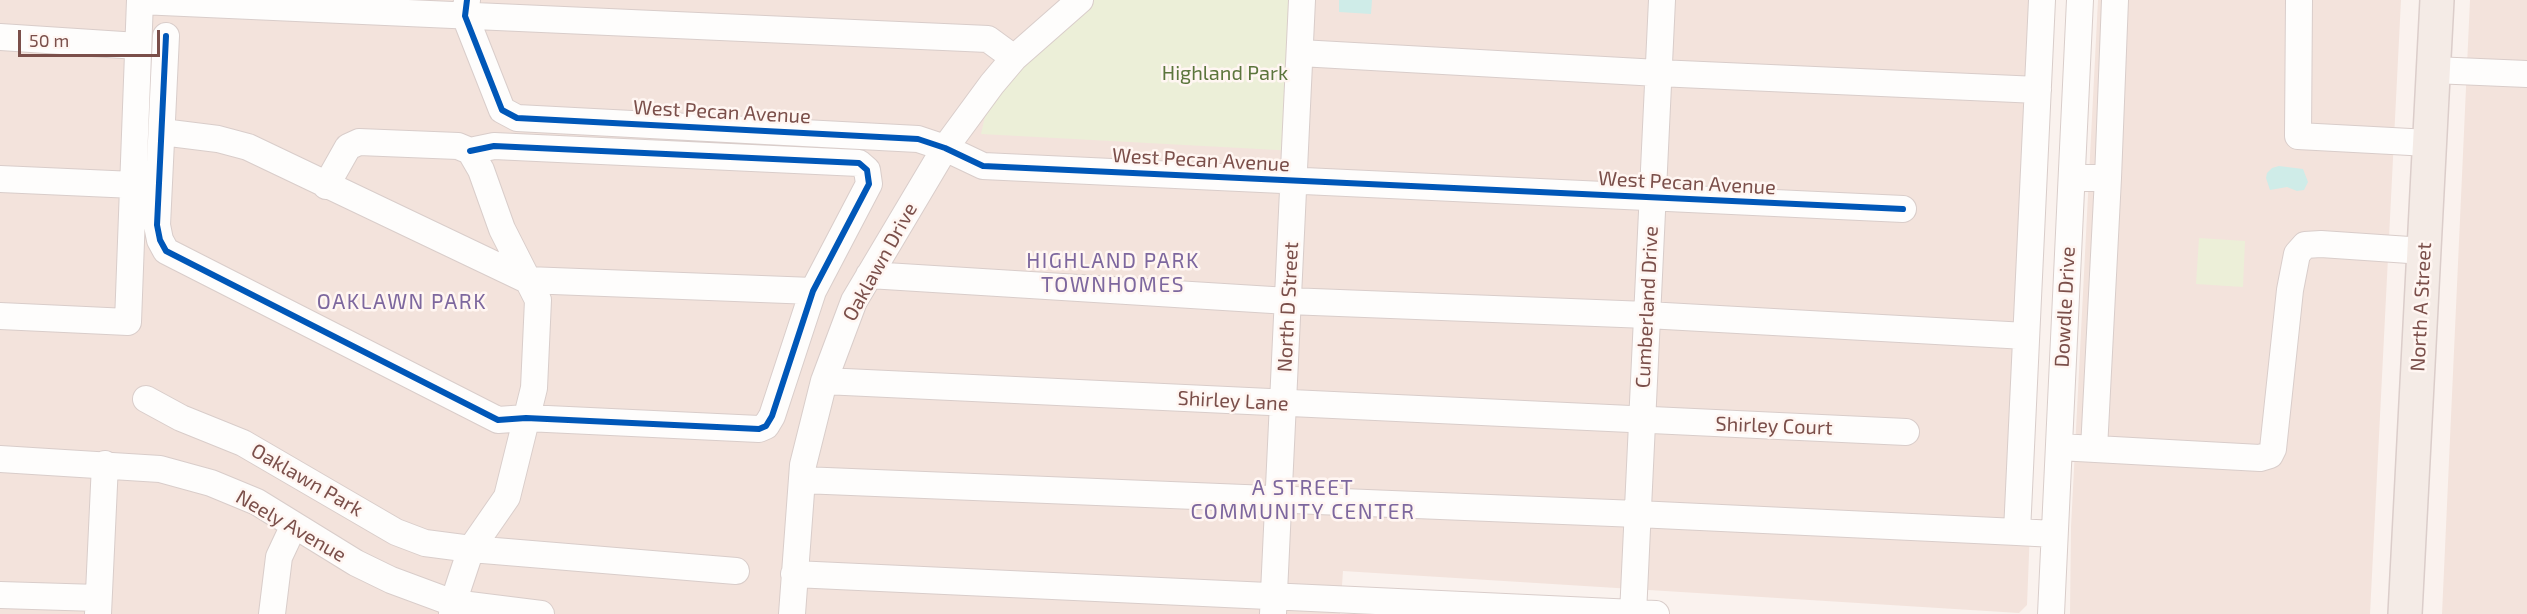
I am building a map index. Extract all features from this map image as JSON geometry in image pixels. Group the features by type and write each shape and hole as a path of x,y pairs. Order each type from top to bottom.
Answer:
{"main road":[{"name":"North A Street","path":"2405,614 2437,0"}],"street":[{"path":"0,316 128,322 140,0 466,8 987,39 1014,58"},
{"name":"Oaklawn Drive","path":"792,614 803,465 824,381 854,301 945,148 992,84 1014,58 1080,0"},
{"name":"North D Street","path":"1274,605 1302,0"},
{"name":"Cumberland Drive","path":"1641,614 1637,514 1662,0"},
{"path":"2017,532 2042,0"},
{"name":"Dowdle Drive","path":"2050,614 2080,0"},
{"path":"2094,449 2115,0"},
{"path":"2299,0 2298,136 2429,143"},
{"name":"West Pecan Avenue","path":"466,8 502,110 505,114 517,118 918,139 945,148 982,166 1903,209"},
{"path":"166,36 157,225 160,240 166,251 498,420 526,418 759,429 765,426 771,416 813,291 869,184 867,170 859,163 494,146 470,151"},
{"path":"0,37 138,46"},
{"path":"1300,53 1658,73 2038,90"},
{"path":"2433,70 2527,74"},
{"path":"162,132 218,139 248,147 527,280 813,291"},
{"path":"326,186 348,147 359,142 459,146 470,151 481,170 502,229 538,300 534,388 507,497 471,549 452,608"},
{"path":"2072,178 2108,178"},
{"path":"0,179 134,185"},
{"path":"2059,447 2260,458 2270,455 2273,449 2290,290 2297,254 2305,245 2321,244 2424,251"},
{"path":"869,275 1288,301 1647,315 2026,336"},
{"name":"Shirley Lane","path":"824,381 1641,420"},
{"name":"Oaklawn Park","path":"146,399 181,418 243,443 396,532 425,543 471,549 736,571"},
{"name":"Shirley Court","path":"1641,420 1906,432"},
{"name":"Neely Avenue","path":"0,459 160,469 212,483 257,502 356,563 452,608 540,614"},
{"path":"0,595 98,606 105,464"},
{"path":"802,480 1278,498 2054,534"},
{"path":"272,614 279,557 294,525"},
{"path":"794,574 1274,605 1641,614"}],"shaded area":[{"path":"0,0 2051,0 2027,605 2019,613 1343,571 1340,614 0,614"},
{"path":"2098,0 2401,0 2370,614 2070,614 2071,527"},
{"path":"2470,0 2527,0 2527,614 2442,614"}],"green space":[{"name":"Highland Park","path":"1093,0 1302,0 1296,151 981,134 992,85"},
{"path":"2199,238 2245,241 2243,287 2196,284"}],"water":[{"path":"1339,0 1372,0 1371,14 1339,12"},
{"path":"2279,166 2303,169 2308,182 2304,190 2297,191 2287,187 2270,190 2266,178 2267,173"}],"cycle path":[{"path":"467,0 465,16 502,110 517,118 918,139 945,148 983,166 1903,209"},
{"path":"166,36 157,225 160,240 166,251 498,420 526,418 759,429 766,426 772,416 813,291 869,184 867,170 859,163 494,146 470,151"}],"district":[{"name":"HIGHLAND PARK TOWNHOMES","path":"1113,273"},
{"name":"OAKLAWN PARK","path":"402,302"},
{"name":"A STREET COMMUNITY CENTER","path":"1303,500"}]}
